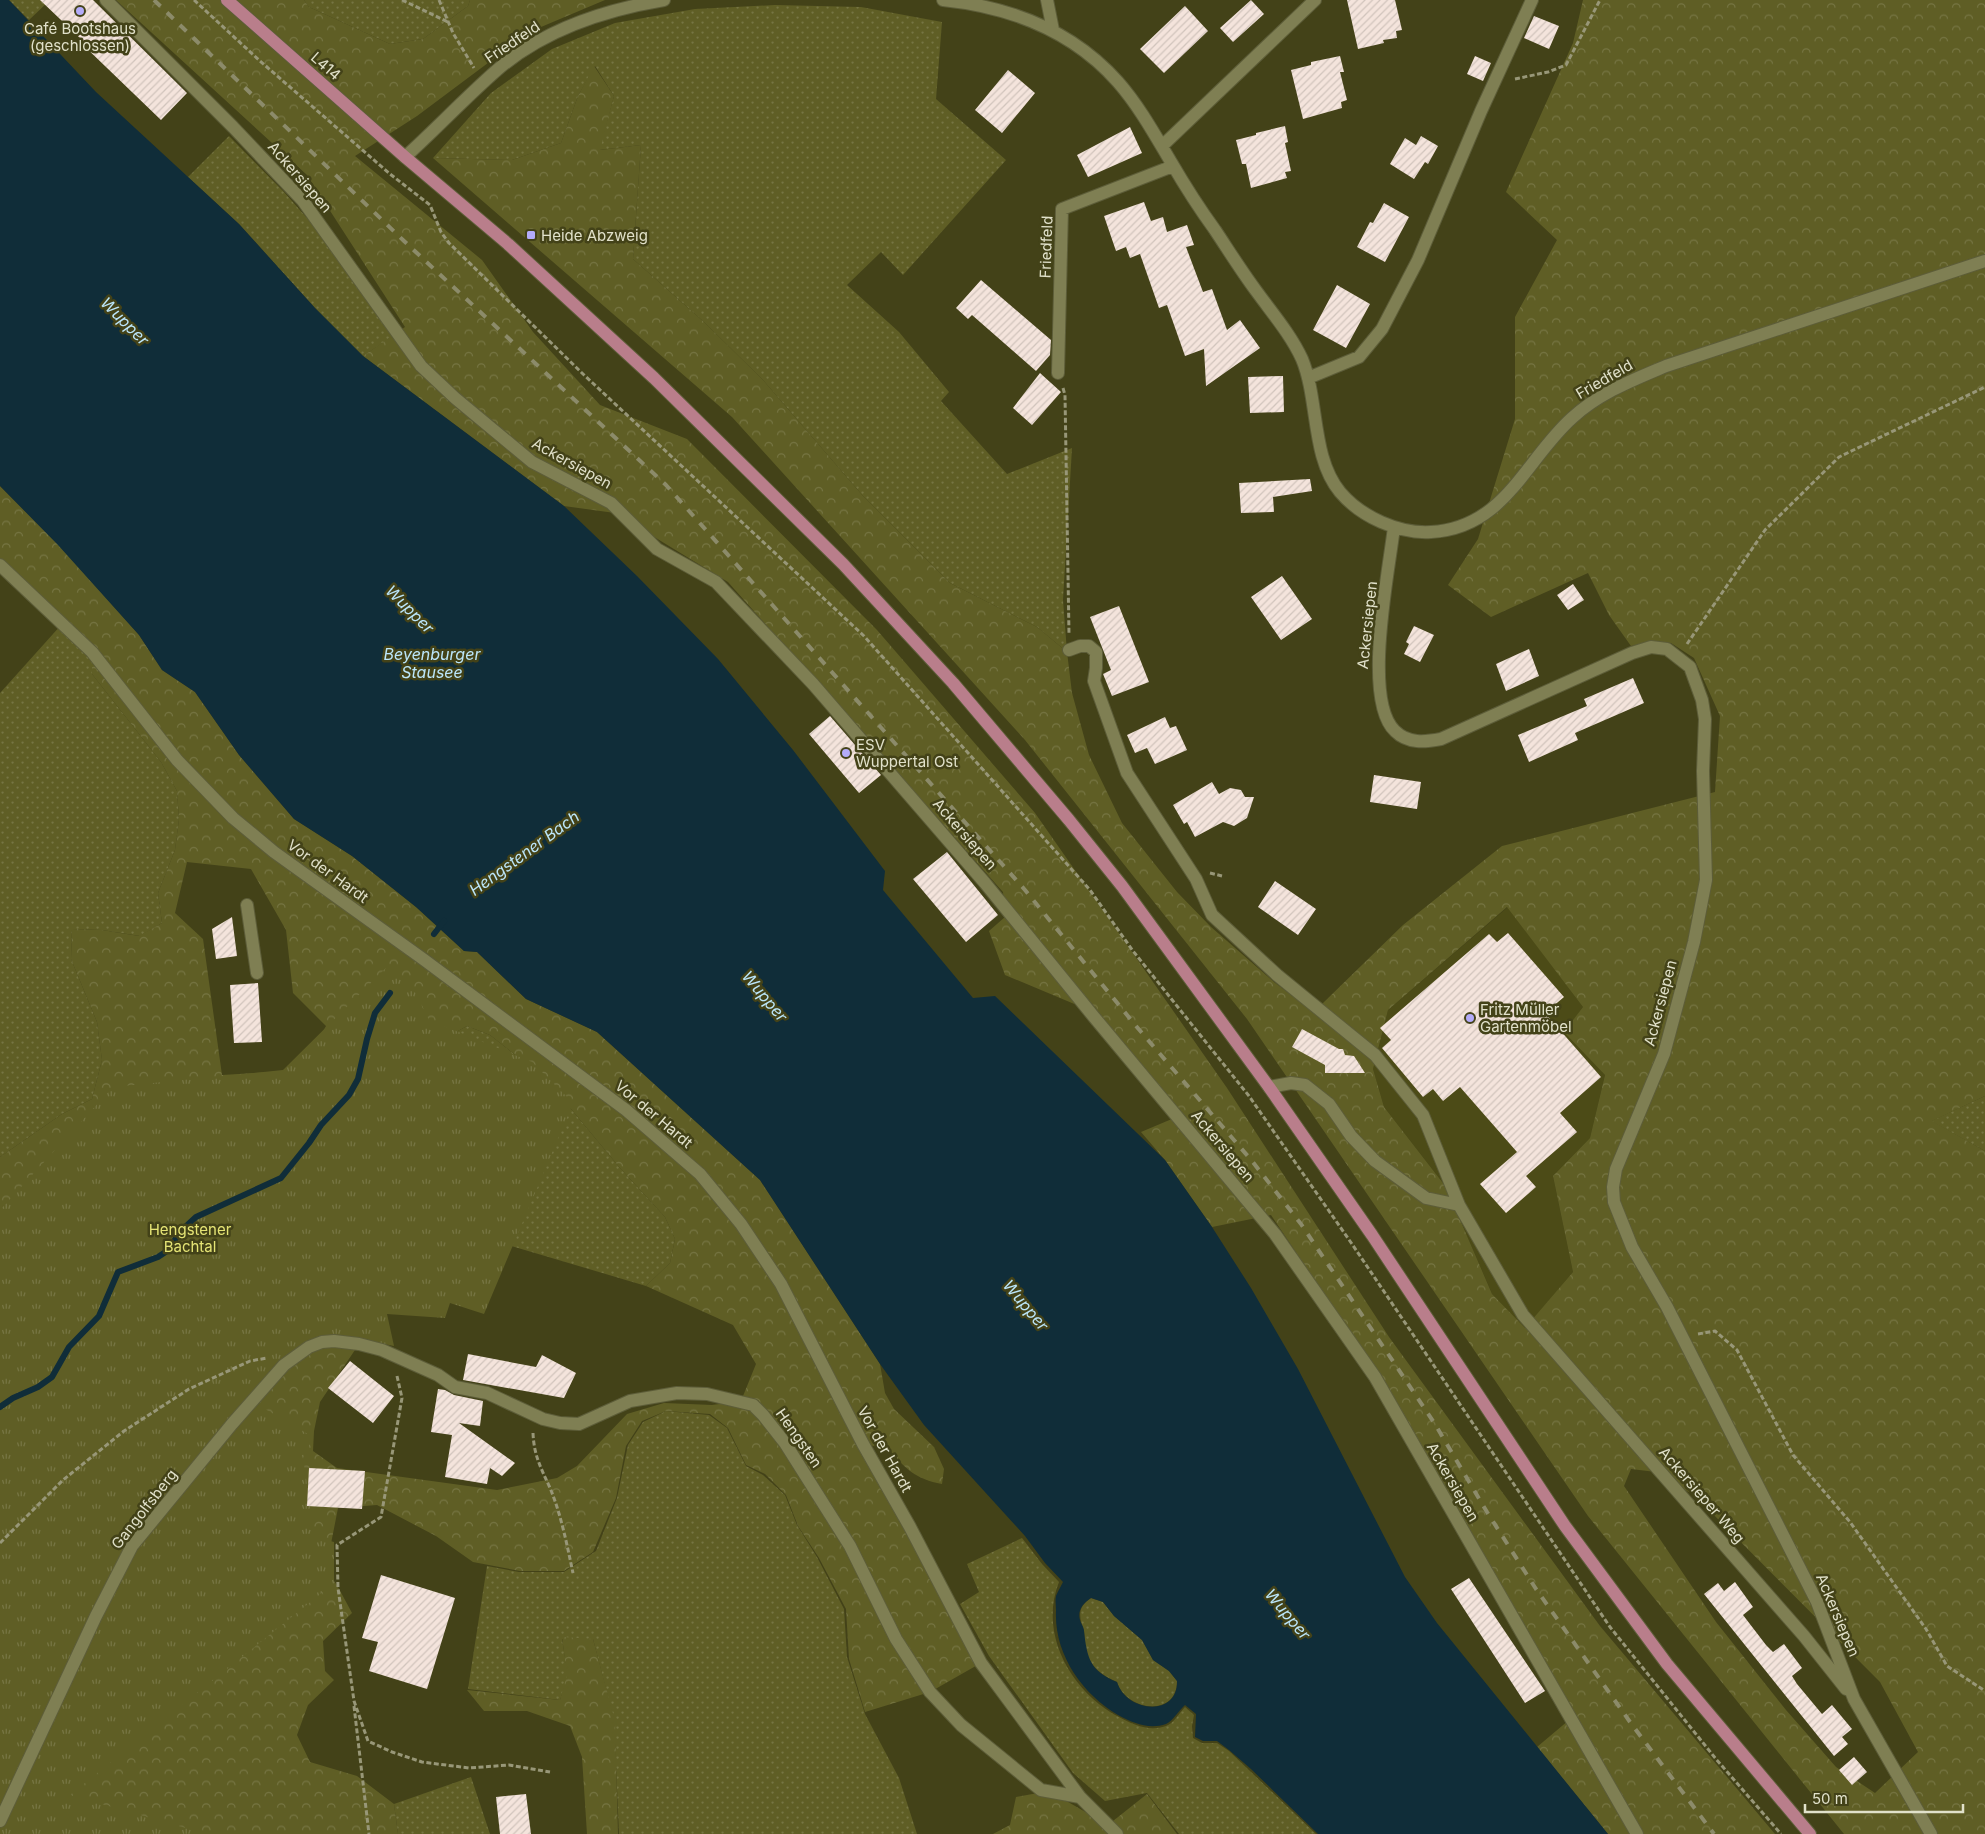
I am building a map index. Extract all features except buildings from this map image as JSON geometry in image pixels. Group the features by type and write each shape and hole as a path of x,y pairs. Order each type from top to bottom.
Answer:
{"main road":[{"name":"L414","path":"227,0 405,157 508,244 654,378 837,558 959,690 1070,820 1122,886 1269,1087 1388,1259 1565,1526 1667,1664 1810,1834"}],"street":[{"name":"Ackersiepen","path":"106,0 233,127 303,201 421,366 455,398 532,462 611,503 657,549 716,582 813,684 985,883 1276,1234 1374,1378 1638,1834"},
{"name":"Friedfeld","path":"405,157 504,65 546,37 581,21 612,10 664,0"},
{"name":"Friedfeld","path":"942,0 1009,12 1053,30 1088,53 1118,81 1146,120 1173,166 1223,243 1295,345 1308,378 1321,448 1329,472 1340,491 1351,503 1374,519 1394,527 1431,532 1458,527 1482,517 1514,488 1562,427 1600,397 1633,379 1683,360 1985,261"},
{"path":"1047,0 1053,30"},
{"path":"1162,146 1315,0"},
{"path":"1308,378 1359,357 1382,329 1418,260 1481,111 1532,0"},
{"name":"Friedfeld","path":"1058,373 1062,209 1173,166"},
{"name":"Ackersiepen","path":"1394,527 1377,662 1378,689 1385,715 1394,731 1402,737 1412,741 1441,739 1632,653 1651,647 1667,648 1690,667 1702,700 1705,719 1703,771 1706,880 1702,911 1664,1054 1616,1169 1613,1187 1614,1202 1632,1247 1667,1307 1680,1336 1817,1602 1854,1699 1931,1834"},
{"name":"Vor der Hardt","path":"0,565 92,652 177,760 233,818 274,852 431,965 626,1110 700,1174 741,1224 781,1284 863,1444 910,1527 981,1663 1080,1797 1117,1834"},
{"path":"1070,650 1080,646 1089,646 1096,652 1094,681 1127,773 1196,879 1212,915 1277,975 1375,1054 1423,1115 1459,1205"},
{"path":"247,906 256,973"},
{"path":"1269,1087 1291,1083 1305,1085 1329,1104 1351,1136 1375,1161 1426,1198 1459,1205"},
{"name":"Ackersieper Weg","path":"1459,1205 1523,1315 1804,1636 1854,1699"},
{"name":"Gangolfsberg","path":"0,1821 96,1616 132,1546 260,1391 284,1365 301,1351 322,1342 334,1341 359,1344"},
{"name":"Hengsten","path":"359,1344 394,1354 438,1375 455,1387 487,1392 532,1414 560,1423 579,1424 630,1400 677,1393 708,1394 753,1405 763,1414 785,1444 850,1546 896,1639 930,1692 961,1725 1040,1790 1080,1797"}],"path":[{"path":"194,0 390,174 430,205 441,232 449,243 483,274 583,374 864,636 1090,890 1134,950 1249,1096 1352,1244 1610,1627 1716,1759 1781,1834"},
{"path":"402,0 448,22"},
{"path":"439,0 448,22 483,83"},
{"path":"1495,83 1548,72 1566,65 1600,0"},
{"path":"1058,373 1065,395 1070,650"},
{"path":"1690,667 1684,648 1765,530 1839,457 1985,388"},
{"path":"1680,1336 1716,1331 1737,1350 1793,1455 1850,1522 1926,1629 1947,1666 1985,1691"},
{"path":"0,1543 63,1480 124,1431 190,1389 241,1365 301,1351"},
{"path":"369,1834 354,1701 338,1588 337,1545 380,1518 402,1398 394,1354"},
{"path":"532,1414 534,1448 541,1470 553,1496 566,1540 573,1573"},
{"path":"354,1701 368,1741 392,1752 422,1762 469,1768 509,1765 550,1772"}],"shaded area":[{"path":"1508,907 1583,1007 1565,1032 1605,1075 1590,1138 1553,1176 1573,1272 1525,1329 1492,1294 1446,1187 1384,1107 1373,1069 1388,1010"}],"green space":[{"path":"9,0 50,0 29,20"},
{"path":"116,0 304,0 309,7 390,44 423,39 468,6 470,0 605,0 541,27 512,45 417,116 355,156 482,260 533,332 600,405 687,439 877,630 1035,813 1227,1088 1389,1337 1600,1626 1775,1834 1608,1834 1537,1747 1575,1715 1389,1391 1271,1215 1212,1227 1165,1160 1141,1132 1179,1116 1091,1011 1005,975 989,931 1005,917 1003,892 728,582 615,513 564,506 363,356 405,327 307,175"},
{"path":"304,0 470,0 468,6 423,39 390,44 309,7"},
{"path":"1583,0 1985,0 1985,1096 1932,1121 1985,1151 1985,1834 1844,1834 1588,1516 1247,1019 1025,740 732,417 433,158 512,160 561,143 578,96 594,66 614,96 600,150 641,145 633,259 704,322 763,380 863,496 950,583 1037,627 1067,652 1072,693 1089,755 1122,823 1177,892 1211,927 1274,982 1315,1013 1403,925 1502,846 1715,792 1720,716 1694,658 1671,643 1652,641 1631,646 1609,615 1588,573 1491,617 1448,585 1478,539 1515,419 1515,317 1557,240 1506,192 1573,43","holes":["1507,907 1583,1007 1564,1032 1605,1075 1590,1138 1553,1176 1573,1272 1525,1328 1492,1294 1446,1187 1384,1107 1373,1069 1388,1010","1631,1469 1656,1472 1695,1496 1880,1682 1918,1752 1875,1793 1836,1767 1786,1710 1716,1622 1624,1486"]},
{"path":"775,5 861,7 942,22 936,99 1006,160 903,275 881,252 847,285 899,332 949,392 941,401 1007,474 1072,448 1063,600 1067,652 1037,627 950,583 863,496 763,380 704,322 633,259 641,145 599,150 614,96 595,66 578,96 561,143 512,160 433,158 491,93 552,49 615,23 695,9"},
{"path":"229,136 284,192 344,260 393,336 363,356 315,308 239,224 188,177"},
{"path":"0,486 58,544 139,635 162,670 195,692 239,755 294,819 352,856 416,907 464,951 477,952 526,999 597,1032 760,1180 880,1364 885,1393 894,1409 934,1447 944,1469 942,1484 918,1476 900,1462 889,1449 863,1444 981,1663 930,1692 865,1712 849,1659 846,1609 819,1558 798,1526 786,1495 765,1474 746,1465 728,1428 710,1414 666,1411 642,1421 626,1446 616,1498 593,1552 564,1571 520,1571 473,1562 436,1536 377,1505 338,1508 326,1569 352,1613 323,1641 325,1671 334,1680 308,1705 297,1735 310,1762 357,1776 394,1804 398,1834 0,1834 263,1338 359,1344 320,1402 314,1431 313,1451 337,1468 497,1490 557,1478 577,1466 627,1414 664,1403 712,1405 741,1401 756,1364 733,1325 646,1286 670,1263 675,1239 665,1217 620,1168 547,1080 490,1035 467,1026 438,1042 0,1421 0,1157 62,1114 92,1099 102,1060 97,1022 71,959 72,929 102,930 139,936 162,923 158,893 175,850 179,819 177,791 161,762 92,674 92,652 0,565","holes":["187,862 251,869 286,930 293,993 326,1026 302,1070 222,1075 203,939 175,913"]},
{"path":"62,624 92,652 92,674 161,762 177,791 179,819 175,850 158,893 162,923 140,936 102,930 72,929 71,959 97,1022 102,1060 92,1099 62,1114 0,1157 0,693"},
{"name":"Hengstener Bachtal","path":"390,964 415,992 429,1020 532,1062 573,1103 484,1314 450,1303 445,1318 387,1314 394,1346 359,1339 311,1340 248,1399 313,1437 303,1458 315,1537 334,1542 334,1583 70,1795 196,1831 199,1834 0,1834 0,1210 113,1087 283,1070"},
{"path":"467,1026 490,1035 547,1080 620,1168 665,1217 675,1239 670,1263 646,1286 441,1225 382,1309 438,1042"},
{"path":"1985,1096 1985,1151 1931,1121"},
{"path":"666,1411 709,1415 727,1428 746,1466 763,1475 785,1495 797,1525 817,1557 844,1609 847,1657 865,1714 899,1778 917,1834 619,1834 614,1720 593,1639 562,1639 568,1676 560,1700 468,1689 487,1566 519,1572 564,1572 596,1551 617,1498 628,1445 643,1422"},
{"path":"1022,1538 1059,1582 1054,1602 1053,1622 1056,1641 1074,1677 1087,1693 1119,1717 1148,1728 1160,1728 1169,1725 1185,1707 1194,1715 1192,1726 1193,1738 1202,1743 1217,1743 1229,1751 1316,1834 1179,1834 1147,1793 1105,1801 1073,1773 989,1656 960,1604 979,1592 967,1564"},
{"path":"1091,1598 1103,1602 1114,1616 1142,1640 1153,1660 1169,1671 1177,1681 1175,1693 1169,1701 1160,1705 1140,1704 1130,1699 1122,1692 1117,1682 1102,1674 1094,1666 1086,1651 1084,1631 1080,1617 1083,1605"},
{"path":"562,1637 593,1639 615,1721 618,1834 587,1834 582,1757 570,1726 527,1711 484,1711 467,1690 560,1700 567,1675"},
{"path":"471,1777 490,1834 398,1834 394,1804"},
{"path":"1049,1791 1108,1825 1147,1794 1177,1834 993,1834 1010,1825 1016,1797"}],"water":[{"name":"Beyenburger Stausee","path":"0,0 9,0 96,92 239,224 315,308 363,356 564,506 637,576 718,659 793,750 885,871 883,890 973,998 995,996 1165,1160 1212,1227 1251,1288 1298,1369 1405,1577 1437,1623 1608,1834 1318,1834 1229,1750 1217,1741 1203,1741 1195,1737 1196,1714 1185,1705 1169,1723 1160,1726 1147,1726 1129,1721 1118,1715 1093,1696 1073,1671 1065,1657 1060,1642 1057,1627 1056,1596 1063,1582 1045,1563 1025,1536 924,1425 880,1364 760,1180 597,1032 526,999 477,952 464,951 416,907 352,856 294,819 239,755 195,692 162,670 139,635 58,545 0,486","holes":["1091,1598 1103,1602 1114,1616 1142,1640 1153,1660 1169,1671 1177,1681 1175,1693 1169,1701 1151,1707 1140,1705 1130,1700 1122,1692 1117,1682 1095,1668 1089,1656 1079,1613 1085,1602"]}],"waterway":[{"name":"Hengstener Bach","path":"434,934 444,921"},
{"name":"Hengstener Bach","path":"0,1407 13,1398 38,1387 52,1377 69,1347 99,1316 118,1272 158,1257 167,1251 182,1230 196,1217 281,1178 321,1125 349,1095 358,1079 375,1013 390,993"}],"railway":[{"path":"154,0 404,241 666,485 1025,890 1136,1026 1252,1161 1301,1224 1435,1424 1487,1512 1536,1589 1630,1722 1714,1834"}],"place":[{"name":"Café Bootshaus (geschlossen)","path":"80,11"},
{"name":"Heide Abzweig","path":"531,235"},
{"name":"ESV Wuppertal Ost","path":"846,753"},
{"name":"Fritz Müller Gartenmöbel","path":"1470,1018"}],"water label":[{"name":"Wupper","path":"125,321"},
{"name":"Wupper","path":"410,609"},
{"name":"Wupper","path":"765,996"},
{"name":"Wupper","path":"1026,1305"},
{"name":"Wupper","path":"1288,1614"}]}
